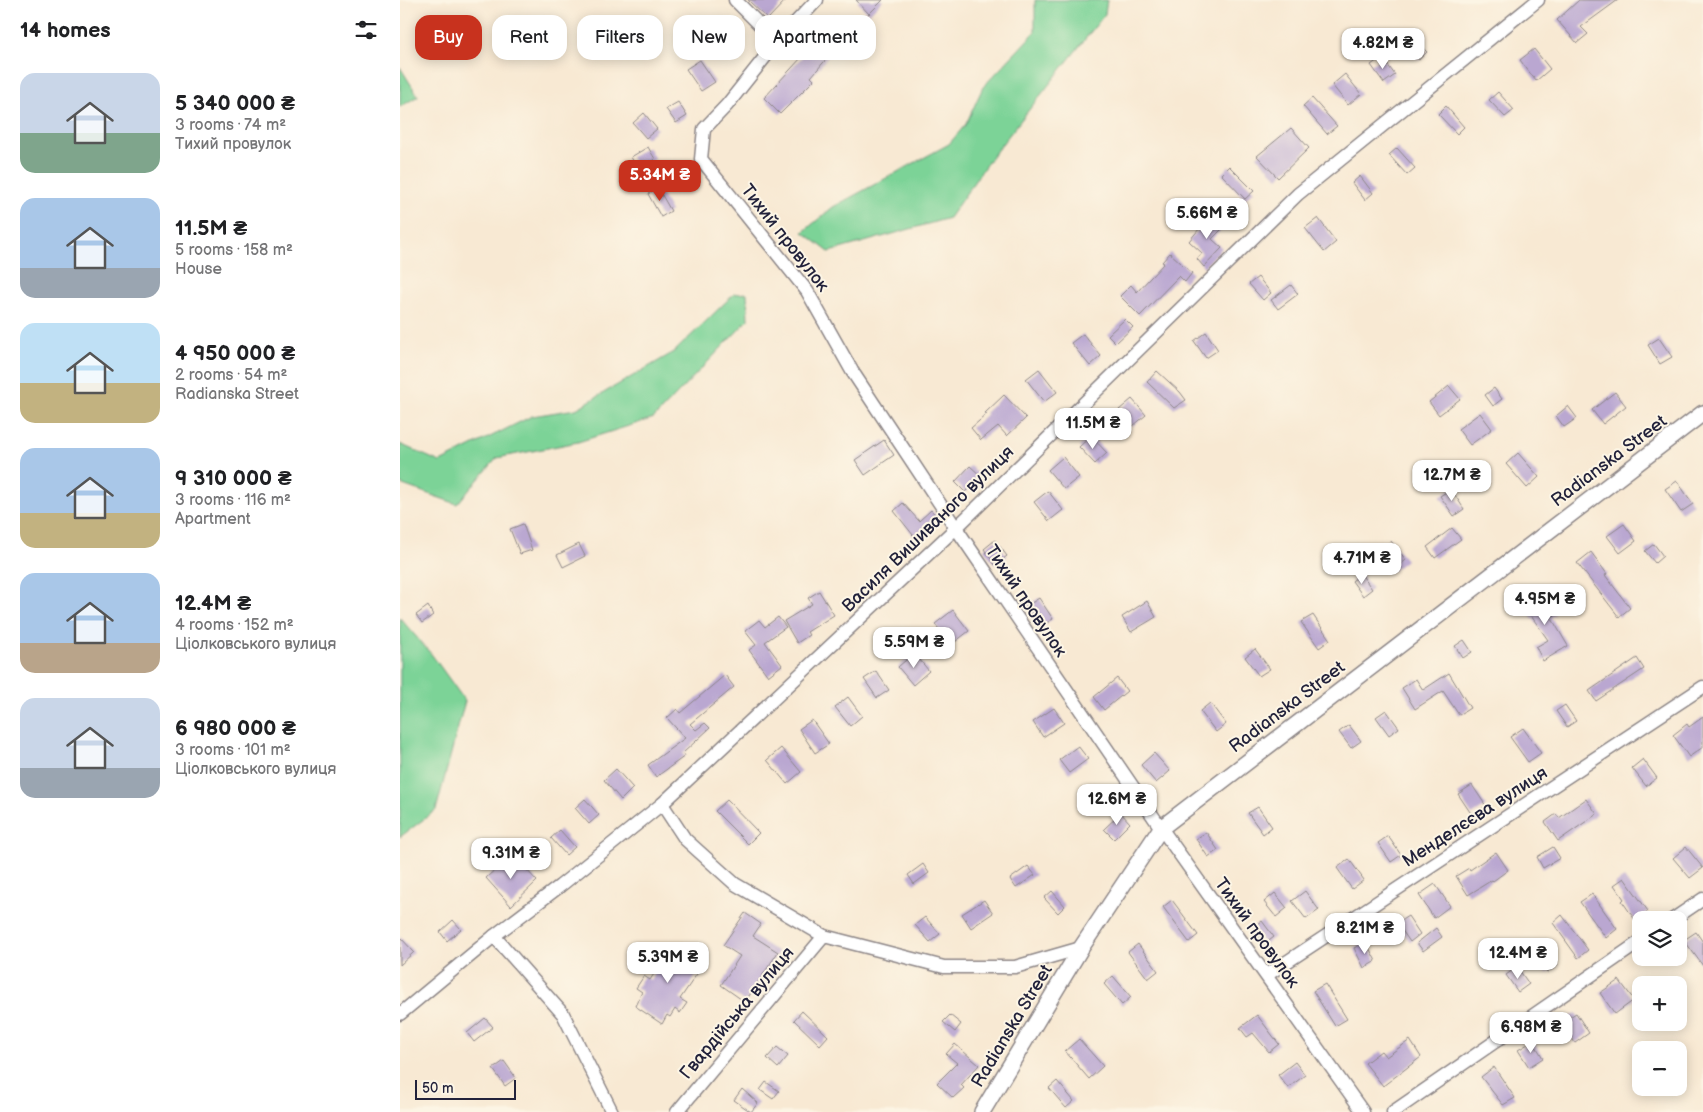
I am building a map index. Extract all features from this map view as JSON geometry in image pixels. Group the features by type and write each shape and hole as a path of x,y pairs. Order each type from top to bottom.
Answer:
{"street":[{"path":"735,0 755,20"},
{"name":"Тихий провулок","path":"803,15 817,0"},
{"name":"Василя Вишиваного вулиця","path":"400,1014 494,936 662,804 956,528 1298,194 1538,0"},
{"name":"Тихий провулок","path":"763,60 727,105 704,130 701,159 807,291 852,371 956,528 1161,828 1363,1112"},
{"name":"Radianska Street","path":"982,1112 1081,948 1161,828 1703,413"},
{"name":"Менделєєва вулиця","path":"1267,975 1703,687"},
{"path":"662,804 685,839 735,884 824,936 944,967 1015,967 1081,948"},
{"path":"1685,911 1703,899"},
{"path":"494,936 563,1014 612,1112"},
{"name":"Гвардійська вулиця","path":"677,1112 824,936"},
{"path":"1393,1112 1632,947"}],"green space":[{"path":"1035,0 1107,0 1105,14 990,159 949,218 829,252 803,232 833,207 949,144 966,124 983,87 1035,32"},
{"path":"400,67 418,96 400,107"},
{"path":"747,293 748,320 654,418 578,442 497,458 457,504 400,484 400,444 440,462 532,416 576,409 674,352 734,294"},
{"path":"400,618 432,655 465,701 436,810 400,837"}],"building":[{"path":"748,0 786,0 772,15 764,15"},
{"path":"856,0 883,0 869,14"},
{"path":"1579,0 1618,0 1581,27 1588,34 1577,43 1557,20"},
{"path":"1411,36 1427,52 1419,60 1403,44"},
{"path":"1534,49 1550,69 1536,81 1520,60"},
{"path":"1382,57 1395,75 1384,83 1371,65"},
{"path":"700,60 715,82 701,91 686,69"},
{"path":"799,60 826,60 811,77 814,80 780,114 764,98"},
{"path":"1345,74 1361,94 1348,105 1332,85"},
{"path":"1498,92 1514,110 1505,117 1489,100"},
{"path":"1312,98 1337,126 1327,134 1303,106"},
{"path":"678,102 687,116 676,123 666,109"},
{"path":"1446,106 1464,127 1457,134 1438,114"},
{"path":"644,113 657,129 646,138 633,123"},
{"path":"1291,128 1309,148 1278,178 1257,156"},
{"path":"648,147 655,159 638,170 631,157"},
{"path":"1397,148 1415,168 1407,175 1389,155"},
{"path":"1229,166 1254,191 1245,199 1221,174"},
{"path":"1360,176 1373,193 1365,200 1352,183"},
{"path":"658,188 671,211 661,217 648,194"},
{"path":"1211,215 1224,227 1212,239 1222,248 1204,267 1197,259 1202,253 1189,241"},
{"path":"1318,218 1336,242 1324,252 1305,228"},
{"path":"1170,253 1192,273 1185,282 1179,276 1140,316 1120,296 1131,285 1137,292 1164,263 1162,262"},
{"path":"1258,277 1271,293 1263,300 1249,284"},
{"path":"1291,285 1298,294 1278,309 1271,300"},
{"path":"1125,319 1133,327 1116,343 1108,335"},
{"path":"1206,332 1218,350 1206,358 1194,341"},
{"path":"1083,334 1101,356 1090,366 1071,343"},
{"path":"1659,338 1672,357 1660,364 1648,345"},
{"path":"1039,369 1057,392 1044,402 1026,379"},
{"path":"1157,371 1186,400 1174,408 1147,382"},
{"path":"1449,386 1460,399 1439,415 1429,402"},
{"path":"1494,388 1502,399 1493,406 1485,395"},
{"path":"1615,392 1626,406 1603,424 1592,410"},
{"path":"1004,395 1026,418 1007,436 998,426 981,440 971,428"},
{"path":"1132,399 1146,415 1133,426 1119,410"},
{"path":"1568,406 1577,418 1564,427 1556,416"},
{"path":"1480,413 1492,429 1470,445 1458,429"},
{"path":"1091,436 1107,453 1095,464 1079,447"},
{"path":"884,440 894,455 865,475 855,460"},
{"path":"1518,453 1539,477 1527,488 1506,464"},
{"path":"1063,457 1079,477 1064,489 1048,470"},
{"path":"970,466 981,476 965,492 955,482"},
{"path":"1677,481 1693,504 1681,512 1665,489"},
{"path":"1451,489 1464,509 1454,516 1440,496"},
{"path":"1048,491 1063,510 1049,521 1034,502"},
{"path":"903,503 919,521 931,510 940,520 917,540 894,511"},
{"path":"523,524 532,550 520,554 510,529"},
{"path":"1624,524 1636,541 1620,553 1607,536"},
{"path":"1452,528 1461,539 1435,558 1427,547"},
{"path":"995,540 1007,556 995,565 984,549"},
{"path":"1391,541 1406,560 1393,571 1378,551"},
{"path":"579,544 585,556 563,567 557,555"},
{"path":"1654,544 1663,556 1655,563 1645,551"},
{"path":"1591,552 1607,574 1605,575 1630,608 1619,617 1577,563"},
{"path":"1361,574 1372,589 1363,596 1352,581"},
{"path":"819,591 834,615 807,632 809,635 797,643 784,621 812,604 808,598"},
{"path":"1538,591 1555,615 1551,617 1568,646 1543,661 1536,647 1548,640 1522,603"},
{"path":"1039,598 1053,619 1040,627 1027,606"},
{"path":"1147,601 1156,617 1131,632 1122,617"},
{"path":"428,606 433,615 422,623 416,615"},
{"path":"953,610 969,631 951,645 935,624"},
{"path":"1313,615 1330,640 1319,648 1301,622"},
{"path":"778,617 786,627 765,642 782,665 768,676 749,650 756,645 745,631 759,620 765,627"},
{"path":"1464,640 1472,652 1463,658 1455,646"},
{"path":"1255,649 1270,669 1259,676 1245,657"},
{"path":"914,653 929,671 913,685 898,667"},
{"path":"1637,658 1644,669 1596,701 1589,691"},
{"path":"876,671 889,690 877,698 864,679"},
{"path":"1449,673 1470,708 1459,715 1443,691 1415,709 1402,688 1416,679 1423,690"},
{"path":"725,675 734,687 690,724 696,730 705,723 710,728 683,753 685,756 656,777 648,765 685,738 667,718 677,709 680,713"},
{"path":"1117,678 1127,691 1104,710 1094,697"},
{"path":"848,697 862,716 850,726 835,707"},
{"path":"1210,703 1226,724 1216,732 1200,711"},
{"path":"1565,705 1576,721 1567,727 1556,711"},
{"path":"1054,708 1064,723 1043,737 1033,722"},
{"path":"1386,710 1399,728 1389,735 1376,717"},
{"path":"1703,717 1703,747 1689,757 1673,735 1687,724 1689,727"},
{"path":"812,720 829,744 815,753 799,729"},
{"path":"1349,725 1361,741 1351,748 1339,732"},
{"path":"1523,728 1541,753 1528,762 1510,737"},
{"path":"1078,746 1088,759 1069,773 1059,760"},
{"path":"781,748 801,772 787,784 767,760"},
{"path":"1154,753 1170,771 1156,783 1141,765"},
{"path":"1643,759 1657,778 1646,786 1632,768"},
{"path":"616,769 633,788 621,800 604,780"},
{"path":"1472,785 1486,806 1472,815 1458,794"},
{"path":"585,799 599,815 589,824 575,808"},
{"path":"1586,799 1597,814 1558,841 1545,822 1556,814 1559,818"},
{"path":"727,800 759,833 748,844 715,811"},
{"path":"1258,807 1272,827 1263,834 1248,813"},
{"path":"1121,813 1130,823 1114,839 1104,829"},
{"path":"560,830 575,847 566,855 551,838"},
{"path":"1206,832 1218,850 1208,857 1196,839"},
{"path":"1388,836 1401,855 1391,862 1378,843"},
{"path":"1553,847 1560,858 1543,868 1537,857"},
{"path":"1686,847 1703,868 1690,878 1673,858"},
{"path":"1496,852 1508,870 1468,895 1456,876 1469,868 1470,870"},
{"path":"512,854 537,881 511,906 486,878"},
{"path":"1349,859 1364,880 1352,889 1337,868"},
{"path":"923,864 929,873 914,884 908,875"},
{"path":"1028,866 1035,875 1016,888 1010,879"},
{"path":"1624,878 1648,911 1632,911 1632,916 1622,901 1624,899 1614,885"},
{"path":"1435,884 1450,906 1434,918 1419,895"},
{"path":"1052,891 1065,906 1058,913 1044,898"},
{"path":"1305,891 1319,910 1306,919 1292,901"},
{"path":"1275,893 1287,908 1276,917 1264,902"},
{"path":"1592,894 1617,929 1606,938 1580,902"},
{"path":"984,900 993,913 971,928 962,914"},
{"path":"1172,900 1198,935 1189,942 1163,907"},
{"path":"745,913 761,924 753,936 778,952 745,1002 721,985 740,956 723,945"},
{"path":"1562,915 1588,950 1578,958 1553,923"},
{"path":"1408,916 1420,934 1410,942 1397,923"},
{"path":"925,917 940,934 930,942 915,925"},
{"path":"453,920 461,929 447,941 440,932"},
{"path":"1262,921 1274,937 1265,944 1253,928"},
{"path":"1436,928 1442,937 1423,951 1417,943"},
{"path":"1696,932 1703,942 1703,966 1687,944 1687,938"},
{"path":"400,937 414,952 400,965"},
{"path":"1366,942 1376,961 1364,968 1354,948"},
{"path":"681,944 698,955 694,960 703,965 680,999 687,1003 680,1013 675,1009 670,1017 667,1015 662,1024 635,1006 642,992 636,988 644,976 650,980 672,946 678,950"},
{"path":"1138,944 1158,971 1148,979 1128,952"},
{"path":"1546,948 1558,965 1547,973 1535,956"},
{"path":"1517,967 1529,984 1518,992 1506,975"},
{"path":"1113,976 1131,997 1122,1005 1104,984"},
{"path":"1619,980 1632,997 1632,1001 1615,1014 1600,993"},
{"path":"1325,984 1347,1019 1335,1026 1313,991"},
{"path":"802,1011 828,1036 820,1045 794,1020"},
{"path":"1576,1013 1589,1033 1575,1043 1562,1022"},
{"path":"950,1015 961,1024 955,1032 943,1022"},
{"path":"1257,1015 1279,1044 1269,1052 1253,1033 1247,1037 1240,1028"},
{"path":"485,1018 493,1027 474,1042 467,1033"},
{"path":"1079,1039 1103,1066 1089,1079 1065,1051"},
{"path":"1410,1040 1421,1057 1383,1086 1365,1063 1381,1051 1386,1057"},
{"path":"1533,1041 1543,1058 1529,1067 1518,1050"},
{"path":"955,1044 979,1065 961,1085 964,1088 953,1098 937,1083 957,1063 946,1054"},
{"path":"777,1047 788,1056 778,1068 767,1058"},
{"path":"504,1061 516,1078 505,1086 493,1069"},
{"path":"1295,1062 1305,1075 1288,1088 1278,1075"},
{"path":"1494,1067 1515,1098 1503,1105 1481,1077"},
{"path":"1057,1081 1074,1101 1066,1108 1049,1088"},
{"path":"766,1082 779,1091 773,1099 760,1090"},
{"path":"742,1089 758,1103 751,1112 734,1100"}]}
